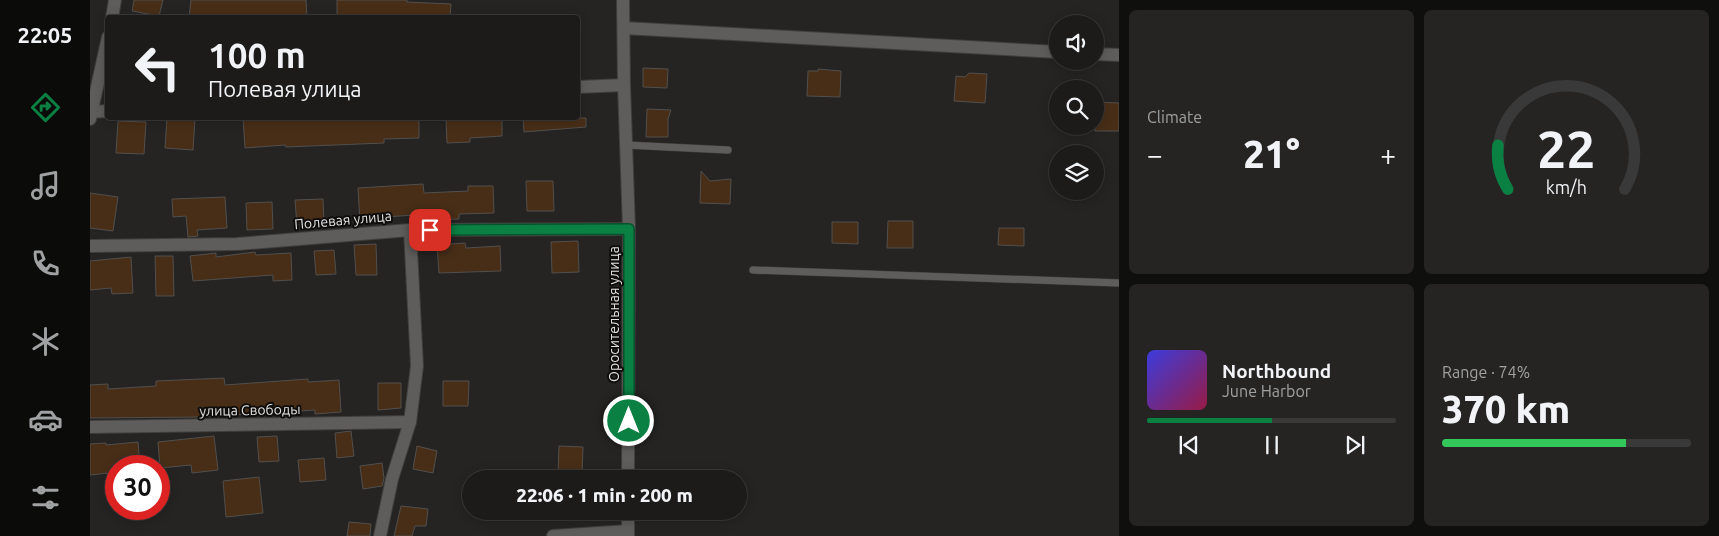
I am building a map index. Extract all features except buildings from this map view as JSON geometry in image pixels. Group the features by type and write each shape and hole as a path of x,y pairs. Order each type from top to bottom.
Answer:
{"street":[{"path":"112,15 115,0"},
{"name":"Оросительная улица","path":"623,0 629,229 628,470"},
{"path":"624,28 1049,52"},
{"path":"105,50 91,114 105,112"},
{"path":"1104,54 1119,55"},
{"path":"580,87 624,84"},
{"name":"Полевая улица","path":"90,246 237,244 410,230 629,229"},
{"path":"380,536 392,479 410,422 417,366 410,230"},
{"name":"улица Свободы","path":"90,427 410,422"},
{"path":"553,536 628,533 628,520"}],"lane":[{"path":"626,145 728,150"},
{"path":"753,270 1119,283"}],"route":[{"path":"430,230 629,229 629,421"}]}
